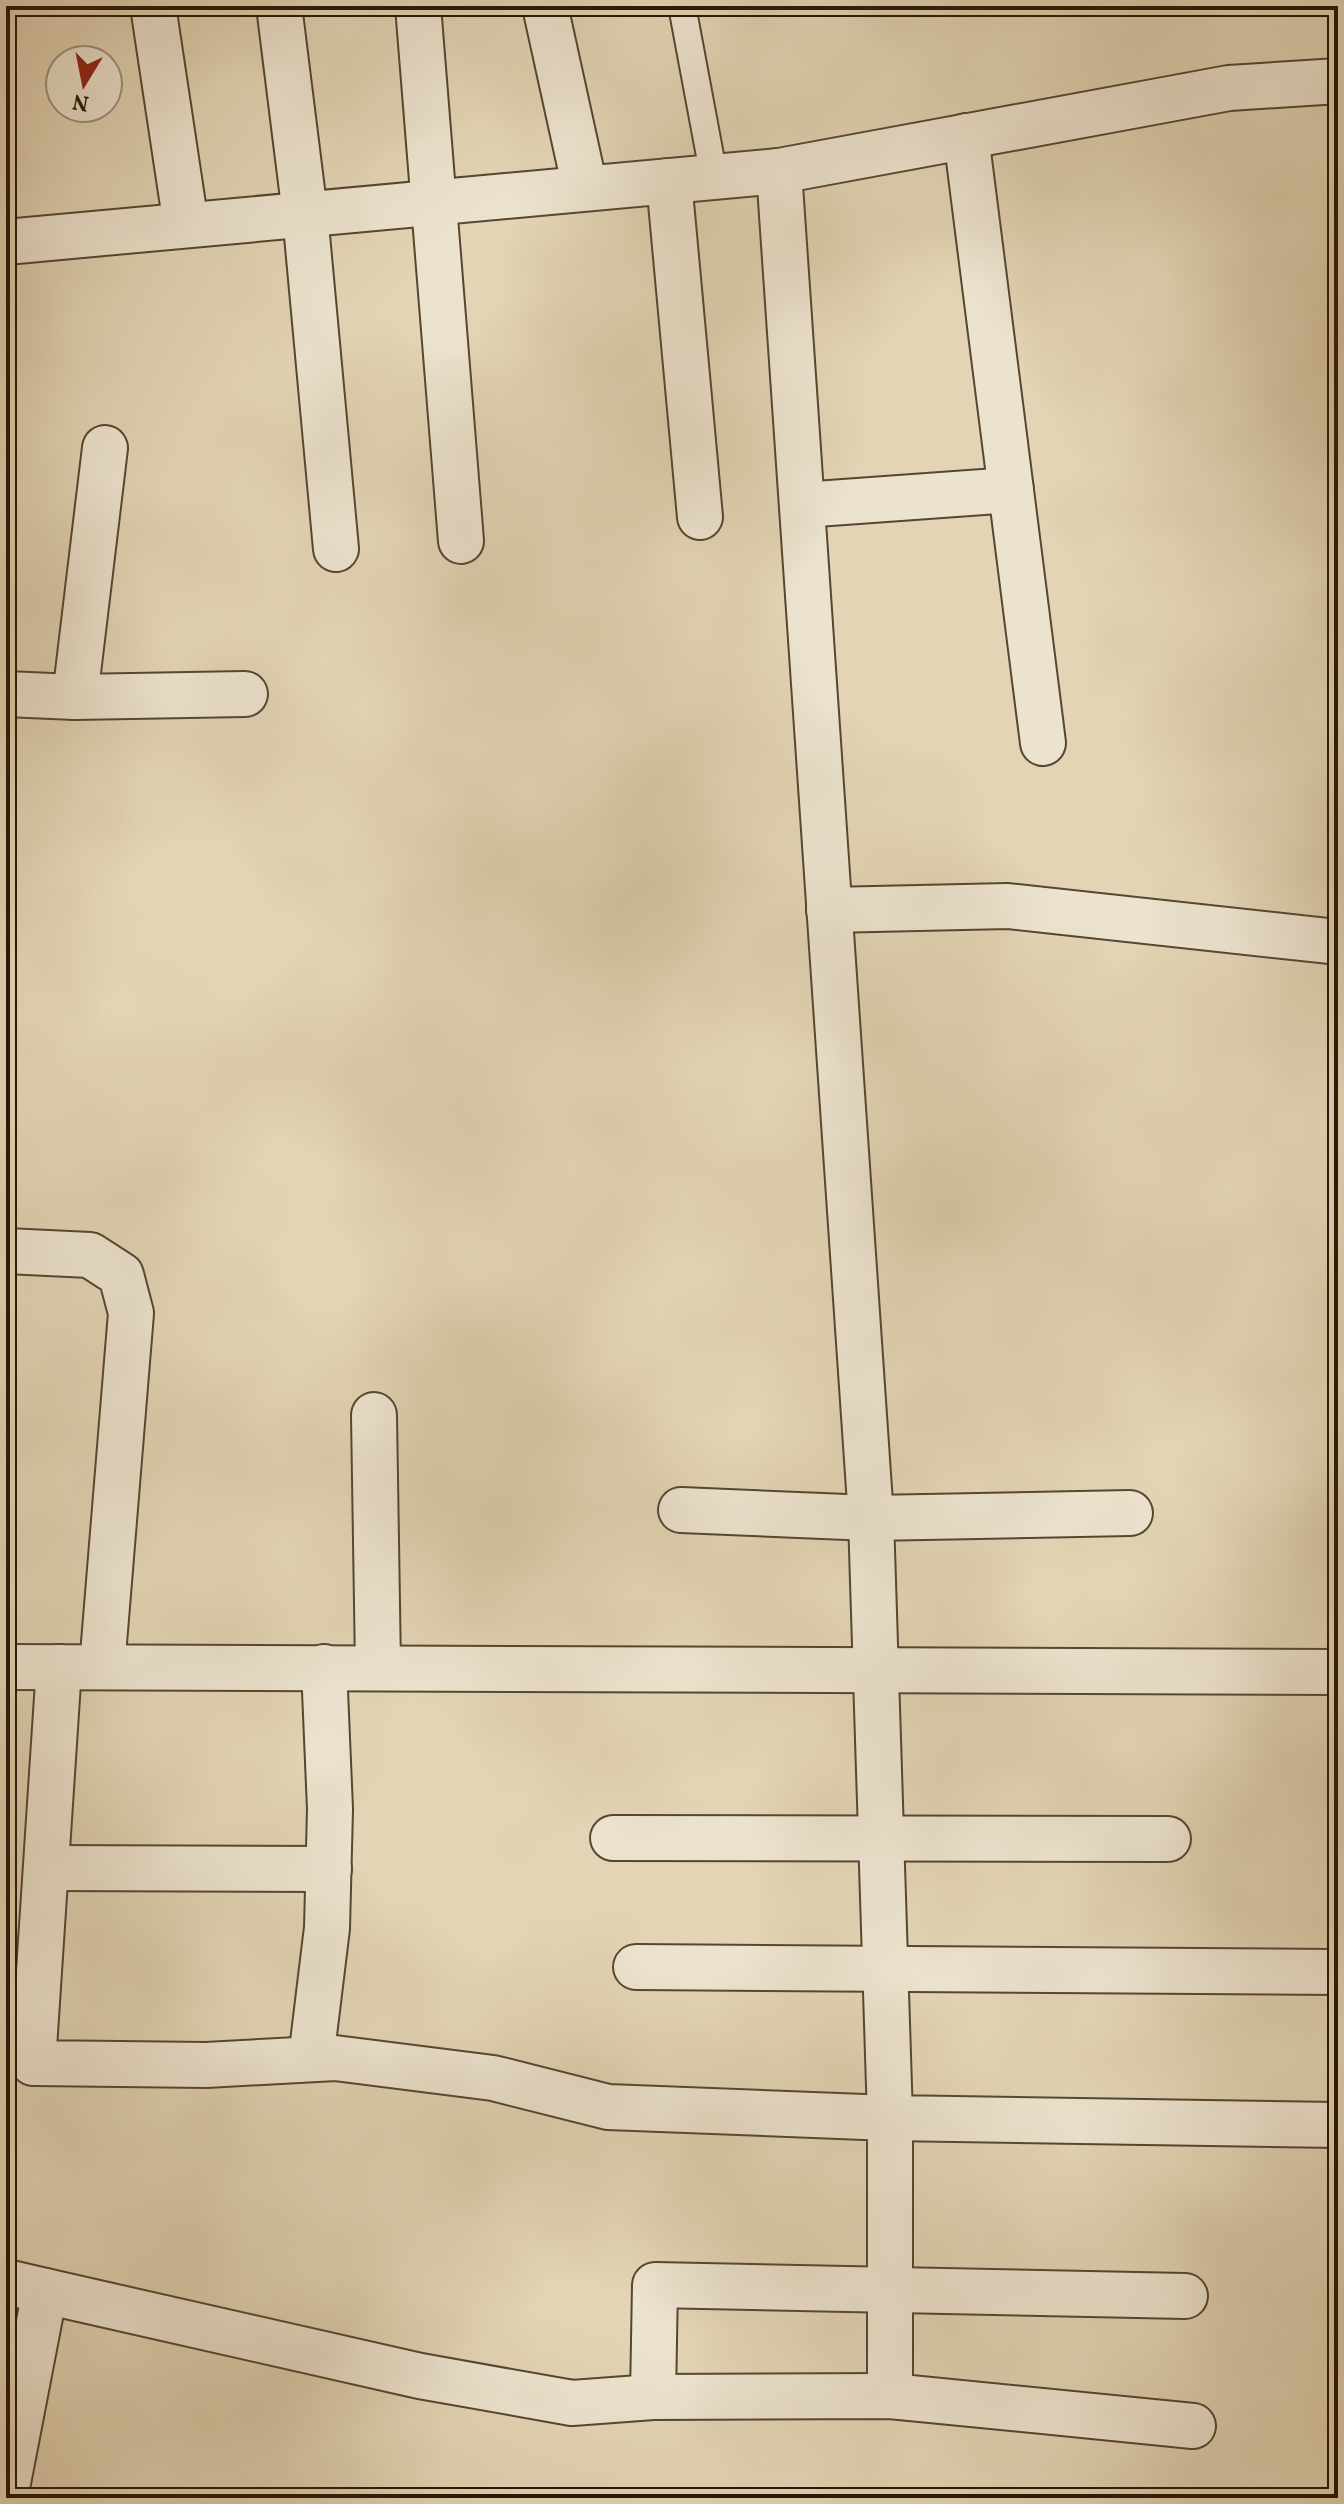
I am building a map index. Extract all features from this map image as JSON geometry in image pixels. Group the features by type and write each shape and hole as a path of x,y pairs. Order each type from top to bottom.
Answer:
{"street":[{"path":"153,6 186,225"},
{"path":"279,6 305,214 336,549"},
{"path":"418,6 437,202 461,541"},
{"path":"545,6 585,188"},
{"path":"6,242 779,171 1229,88 1338,81"},
{"path":"966,136 1043,743"},
{"path":"779,171 871,1518 890,2118 890,2396"},
{"path":"669,181 700,517"},
{"path":"75,697 105,448"},
{"path":"802,505 1011,490"},
{"path":"6,694 75,697 245,694"},
{"path":"829,910 1008,906 1338,942"},
{"path":"6,1251 90,1255 121,1275 131,1313 102,1667"},
{"path":"374,1415 378,1667"},
{"path":"681,1510 871,1518 1130,1513"},
{"path":"6,1667 1338,1672"},
{"path":"59,1667 33,2063 206,2065 335,2058 493,2078 608,2107 890,2118 1338,2125"},
{"path":"311,2059 327,1928 329,1869 324,1667"},
{"path":"613,1838 1168,1839"},
{"path":"46,1868 329,1869"},
{"path":"636,1967 1338,1972"},
{"path":"653,2397 655,2285 1185,2296"},
{"path":"6,2493 26,2286 420,2376 572,2403 653,2397 890,2396 1193,2426"}],"lane":[{"path":"682,6 714,177"}]}
